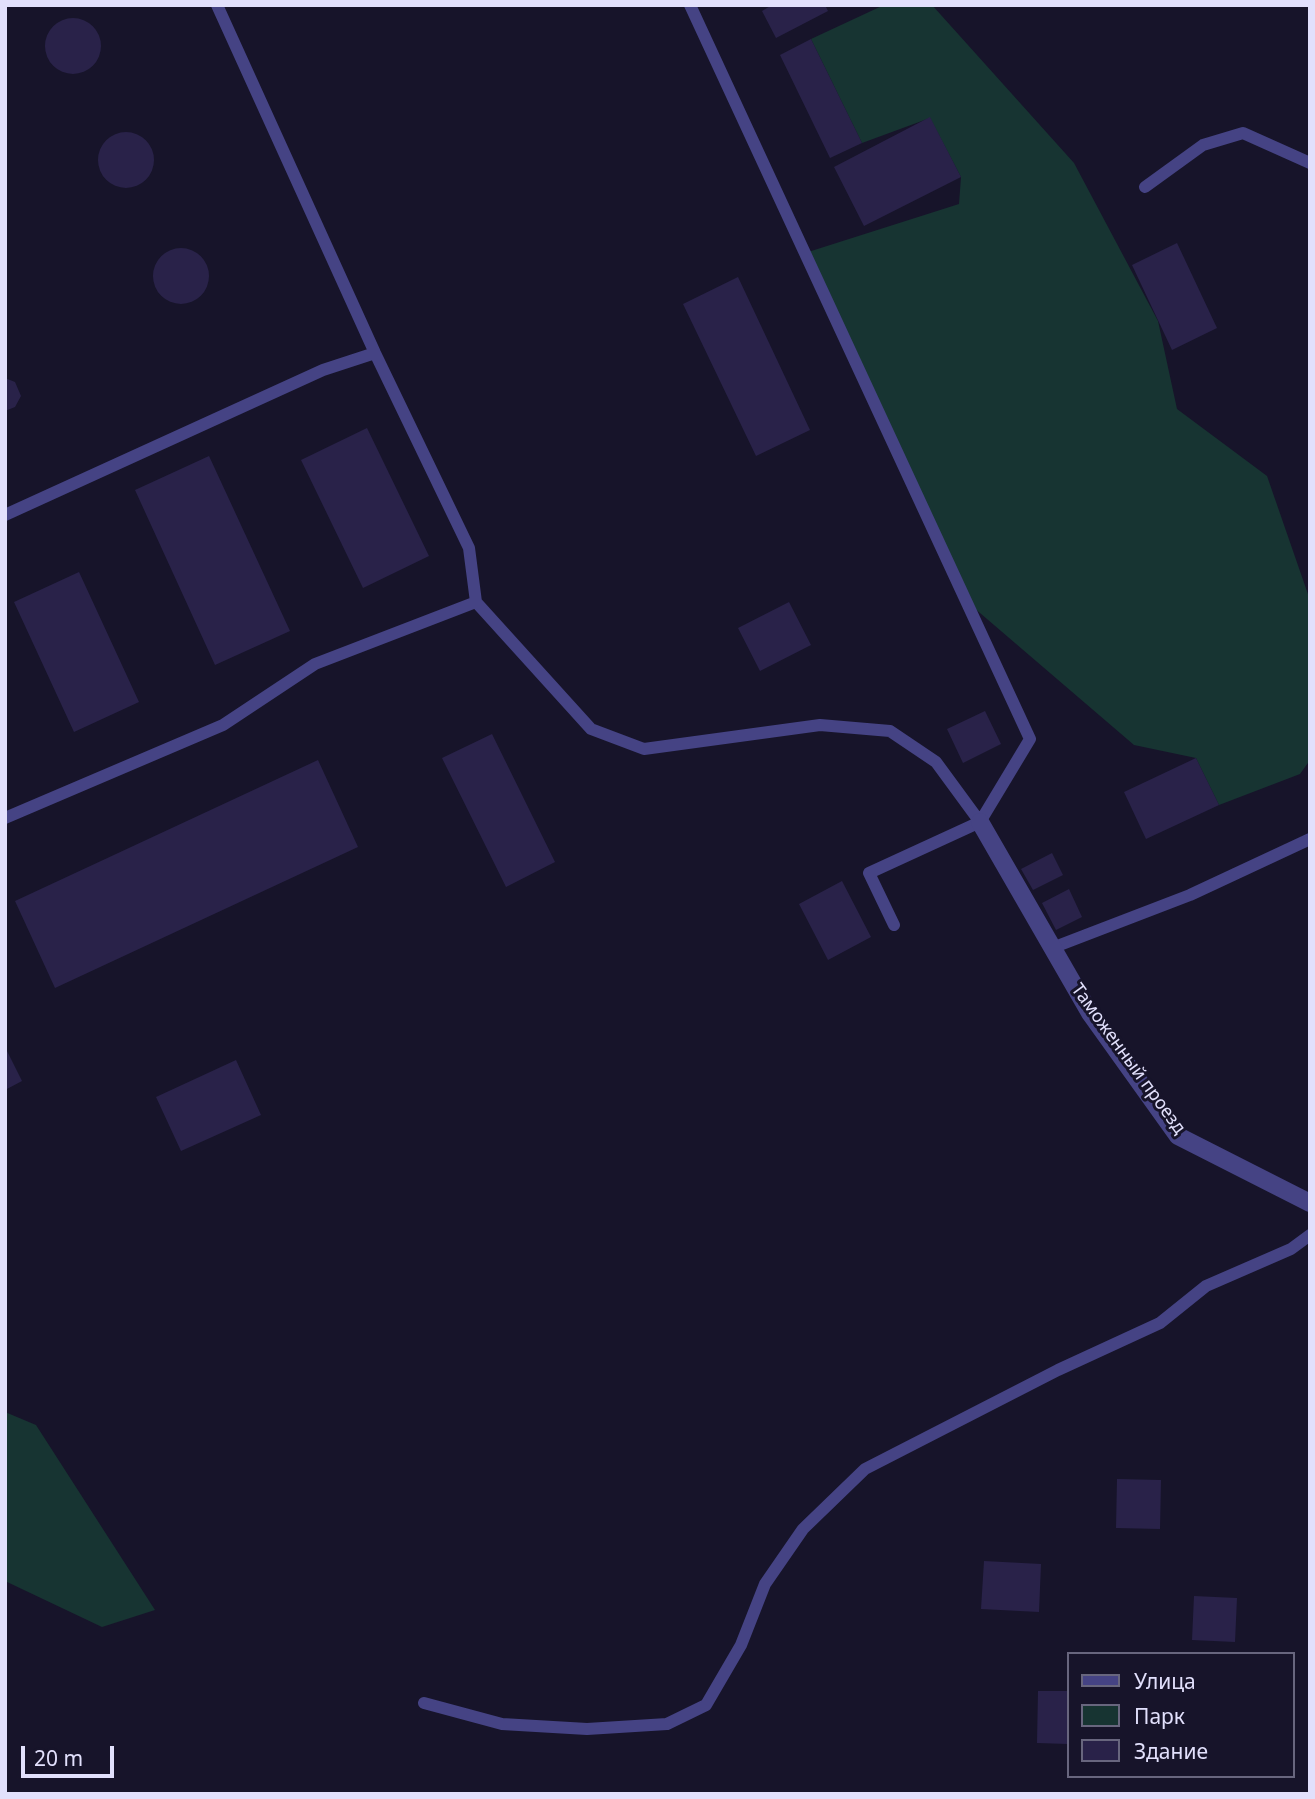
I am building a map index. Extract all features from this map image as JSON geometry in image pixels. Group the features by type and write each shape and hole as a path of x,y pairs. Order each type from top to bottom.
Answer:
{"street":[{"name":"Таможенный проезд","path":"980,822 1090,1013 1178,1136 1310,1203"}],"lane":[{"path":"217,5 374,354 469,548 476,602 591,729 644,750 820,725 890,731 936,762 980,822"},
{"path":"690,5 1030,740 980,822 869,873 894,925"},
{"path":"1145,187 1203,145 1243,133 1310,163"},
{"path":"5,515 323,370 374,354"},
{"path":"5,818 223,725 315,664 476,602"},
{"path":"1052,948 1190,895 1310,839"},
{"path":"424,1703 502,1724 587,1729 667,1724 706,1705 741,1645 765,1584 803,1530 865,1469 1058,1370 1160,1324 1206,1286 1291,1249 1310,1236"}],"green space":[{"path":"884,5 932,5 1074,163 1158,321 1177,409 1267,476 1310,600 1310,760 1300,774 1219,805 1196,758 1134,745 966,601 805,253 959,204 961,177 930,118 862,143 811,39"},
{"path":"5,1412 36,1425 155,1610 102,1627 5,1581"}],"building":[{"path":"772,5 825,5 828,11 776,38 762,11"},
{"path":"68,18 78,18 93,26 99,35 99,57 93,66 78,74 68,74 50,62 45,51 45,41 57,23"},
{"path":"811,39 862,143 830,158 780,55"},
{"path":"930,117 961,177 864,226 834,167"},
{"path":"121,132 131,132 146,140 152,149 152,171 146,180 131,188 121,188 103,176 98,165 98,155 110,137"},
{"path":"1177,243 1217,328 1172,350 1132,265"},
{"path":"176,248 186,248 201,256 207,265 207,287 201,296 186,304 176,304 158,292 153,281 153,271 165,253"},
{"path":"738,277 810,430 756,456 683,304"},
{"path":"5,378 15,382 21,396 15,407 5,411"},
{"path":"367,428 429,556 363,588 301,460"},
{"path":"209,456 290,631 215,665 135,490"},
{"path":"79,572 139,702 74,732 14,602"},
{"path":"789,602 811,645 760,671 738,628"},
{"path":"985,711 1001,744 963,763 947,729"},
{"path":"492,734 555,862 506,887 442,758"},
{"path":"1196,758 1219,805 1146,839 1124,792"},
{"path":"318,760 358,847 55,988 15,901"},
{"path":"1052,853 1063,875 1033,890 1021,869"},
{"path":"842,881 871,937 828,960 799,904"},
{"path":"1069,889 1082,917 1056,930 1042,903"},
{"path":"5,1047 22,1081 5,1090"},
{"path":"236,1060 261,1115 181,1151 156,1097"},
{"path":"1117,1479 1161,1480 1160,1529 1116,1528"},
{"path":"984,1561 1041,1564 1039,1612 981,1609"},
{"path":"1194,1596 1237,1598 1235,1642 1192,1640"},
{"path":"1038,1691 1066,1691 1066,1744 1037,1743"}]}
